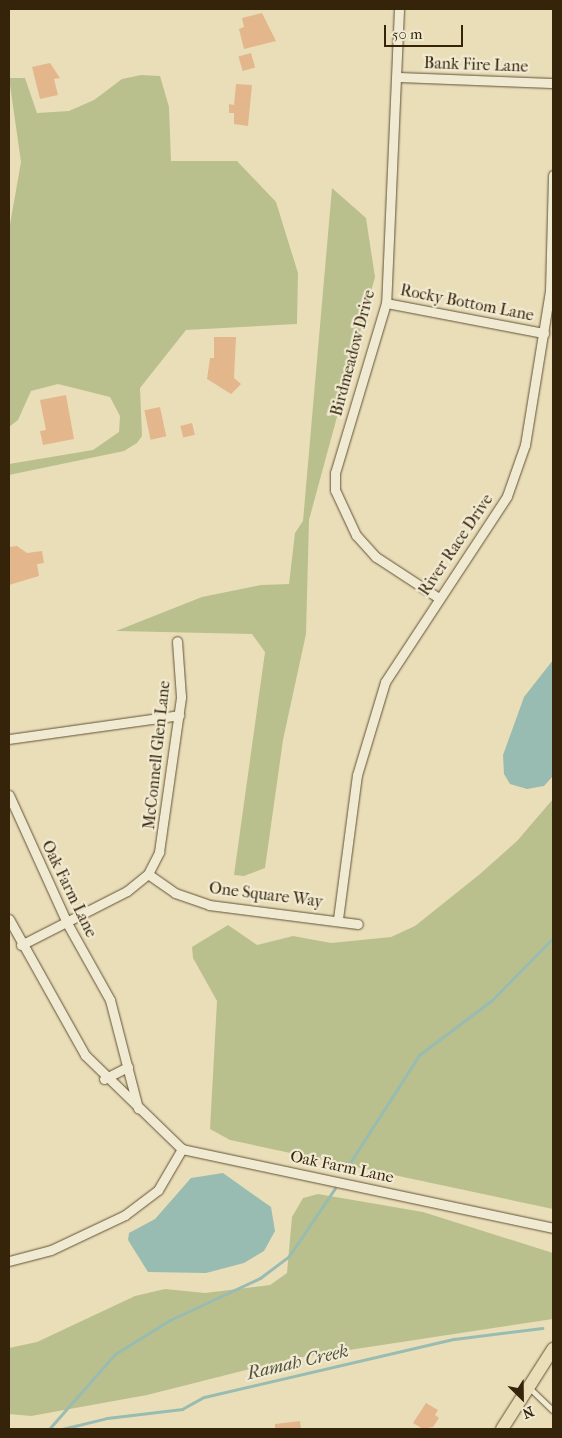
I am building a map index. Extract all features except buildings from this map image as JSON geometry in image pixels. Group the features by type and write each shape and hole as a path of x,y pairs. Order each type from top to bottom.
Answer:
{"main road":[{"path":"502,1429 553,1349"}],"street":[{"name":"Birdmeadow Drive","path":"399,9 386,303 335,473 335,490 356,535 376,557 439,598"},
{"name":"Bank Fire Lane","path":"397,78 553,83"},
{"name":"River Race Drive","path":"338,919 364,742 385,682 515,478 525,445 550,291 553,175"},
{"name":"Rocky Bottom Lane","path":"386,303 544,333"},
{"name":"McConnell Glen Lane","path":"21,944 67,923 127,891 148,874 164,836 179,715 177,642"},
{"path":"9,739 179,715"},
{"name":"Oak Farm Lane","path":"9,795 67,923 110,1000 138,1109"},
{"name":"One Square Way","path":"148,874 175,893 209,904 338,919 358,924"},
{"path":"9,919 21,944 85,1055 104,1079 182,1149 158,1190 125,1215 51,1250 9,1261"},
{"path":"104,1079 128,1067"},
{"name":"Oak Farm Lane","path":"182,1149 553,1228"}],"lane":[{"path":"529,1387 553,1410"}],"green space":[{"path":"141,75 160,76 169,107 171,161 237,161 276,202 298,273 297,324 186,330 140,388 142,436 137,443 124,451 9,475 9,464 93,450 119,432 120,416 110,397 58,384 31,391 18,420 9,427 9,230 21,162 9,78 25,78 37,113 69,111 94,100 122,79"},
{"path":"332,188 366,218 375,277 309,520 306,634 283,740 265,868 244,876 234,875 265,652 252,634 116,631 202,597 261,585 289,584 295,533 303,521"},
{"path":"553,799 553,1209 230,1140 210,1129 217,1001 193,958 192,947 228,925 257,945 293,936 331,943 391,937 415,926 480,874 517,841"},
{"path":"318,1194 423,1212 553,1253 553,1319 290,1359 147,1395 31,1416 9,1414 9,1348 37,1342 135,1296 165,1289 205,1293 270,1285 287,1273 292,1217 303,1198"}],"water":[{"path":"553,660 553,776 544,786 527,789 510,784 504,774 503,755 524,697"},
{"path":"223,1173 271,1207 275,1231 264,1251 244,1263 206,1273 148,1272 128,1240 129,1233 155,1219 191,1178"}],"waterway":[{"path":"344,1172 419,1055 492,1000 553,938"},
{"path":"49,1429 115,1354 170,1320 260,1278 289,1256 335,1188"},
{"name":"Ramah Creek","path":"62,1429 107,1418 182,1409 204,1397 454,1339 542,1328"}]}
